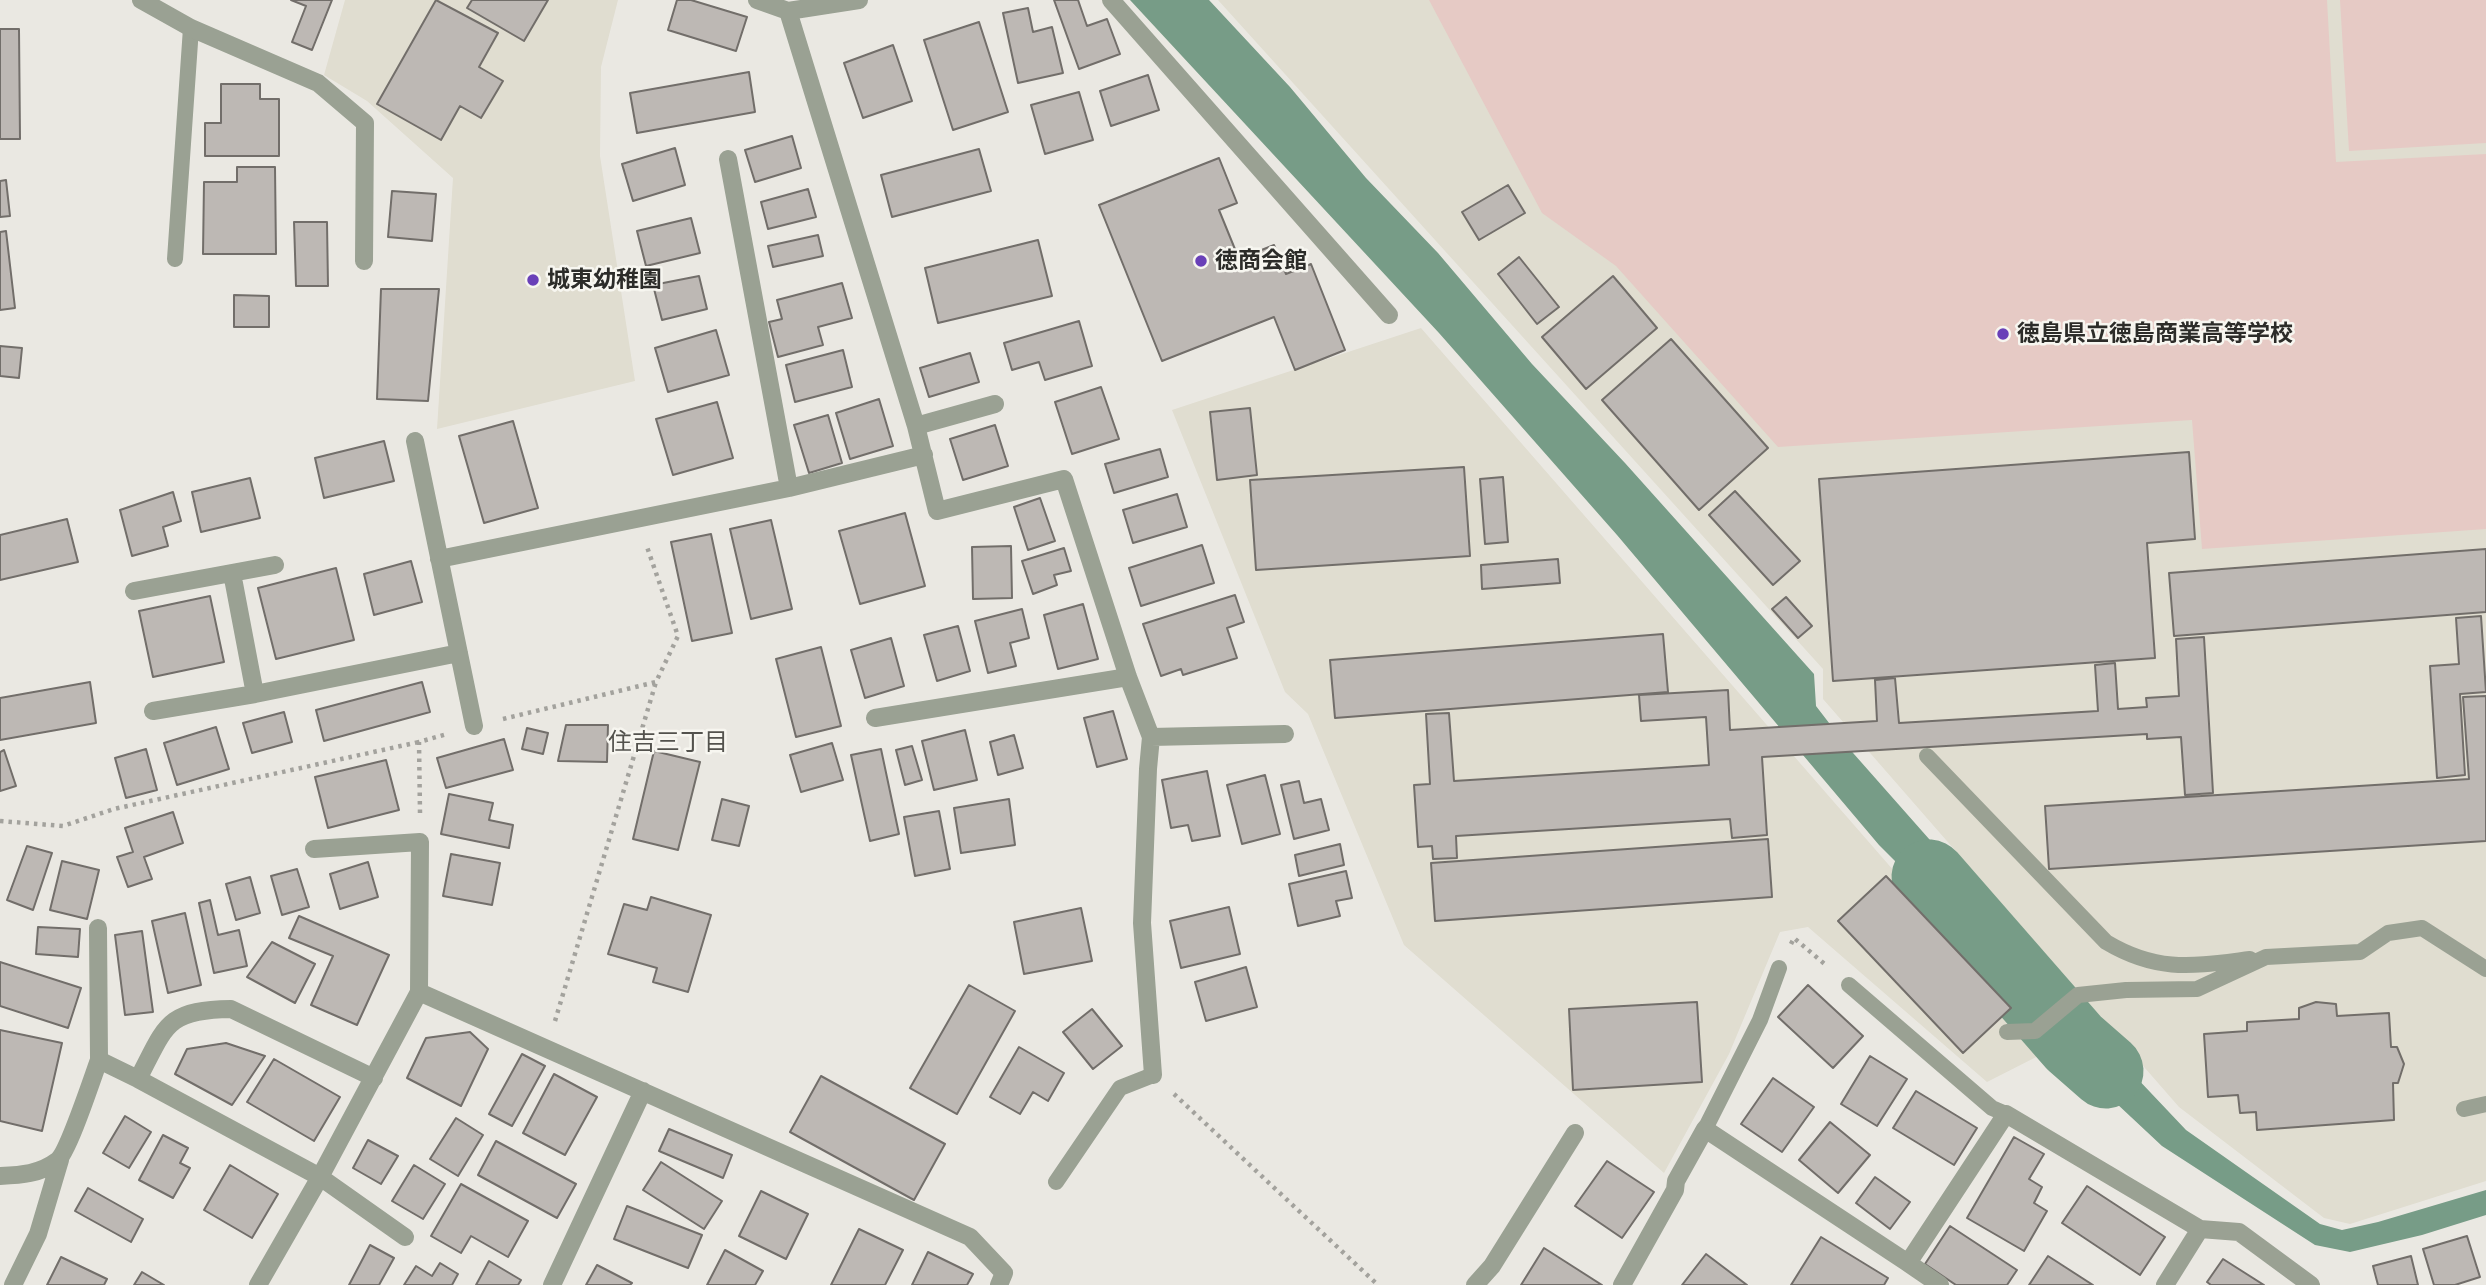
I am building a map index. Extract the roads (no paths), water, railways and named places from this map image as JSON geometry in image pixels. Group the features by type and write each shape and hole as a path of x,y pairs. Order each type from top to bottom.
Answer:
{"street":[{"path":"141,0 191,28 318,83 365,123 364,261"},
{"path":"757,0 788,11 859,0"},
{"path":"1111,0 1389,315"},
{"path":"788,11 916,426 937,511 1064,479 1151,737 1147,769 1142,923 1153,1075"},
{"path":"728,159 789,488"},
{"path":"916,426 995,404"},
{"path":"415,441 474,726"},
{"path":"439,559 789,488 924,455"},
{"path":"134,591 275,565"},
{"path":"232,573 254,694"},
{"path":"153,711 254,694 459,653"},
{"path":"875,718 1129,677"},
{"path":"1151,737 1285,734"},
{"path":"258,1285 320,1177 419,992 420,842 314,849"},
{"path":"13,1285 38,1234 60,1160 87,1097 99,1060 98,928"},
{"path":"419,992 970,1237 1004,1273 999,1285"},
{"path":"138,1079 166,1027 183,1015 219,1009 231,1009 374,1078"},
{"path":"99,1060 320,1177 405,1237"},
{"path":"552,1285 643,1091"},
{"path":"1908,1263 2006,1114 2200,1229 2238,1232 2311,1285"},
{"path":"1622,1285 1675,1190 1676,1181 1705,1129 1940,1285"},
{"path":"1475,1285 1492,1266 1574,1133"},
{"path":"0,1176 32,1174 60,1160"},
{"path":"2165,1285 2200,1229"}],"lane":[{"path":"175,259 191,28"},
{"path":"1927,756 2106,942 2128,955 2172,966 2195,966 2266,957 2360,952 2388,933 2422,928 2486,970"},
{"path":"2007,1032 2035,1031 2078,995 2126,990 2197,989 2266,957"},
{"path":"1705,1129 1760,1020 1779,968"},
{"path":"1849,985 1992,1108 2006,1114"},
{"path":"1056,1182 1120,1088 1153,1075"},
{"path":"2464,1109 2486,1104"}],"waterway":[{"path":"1929,877 2074,1043 2106,1071"}],"place":[{"name":"徳商会館","path":"1201,261"},
{"name":"城東幼稚園","path":"533,280"},
{"name":"徳島県立徳島商業高等学校","path":"2003,334"}],"district":[{"name":"住吉三丁目","path":"668,743"}]}
